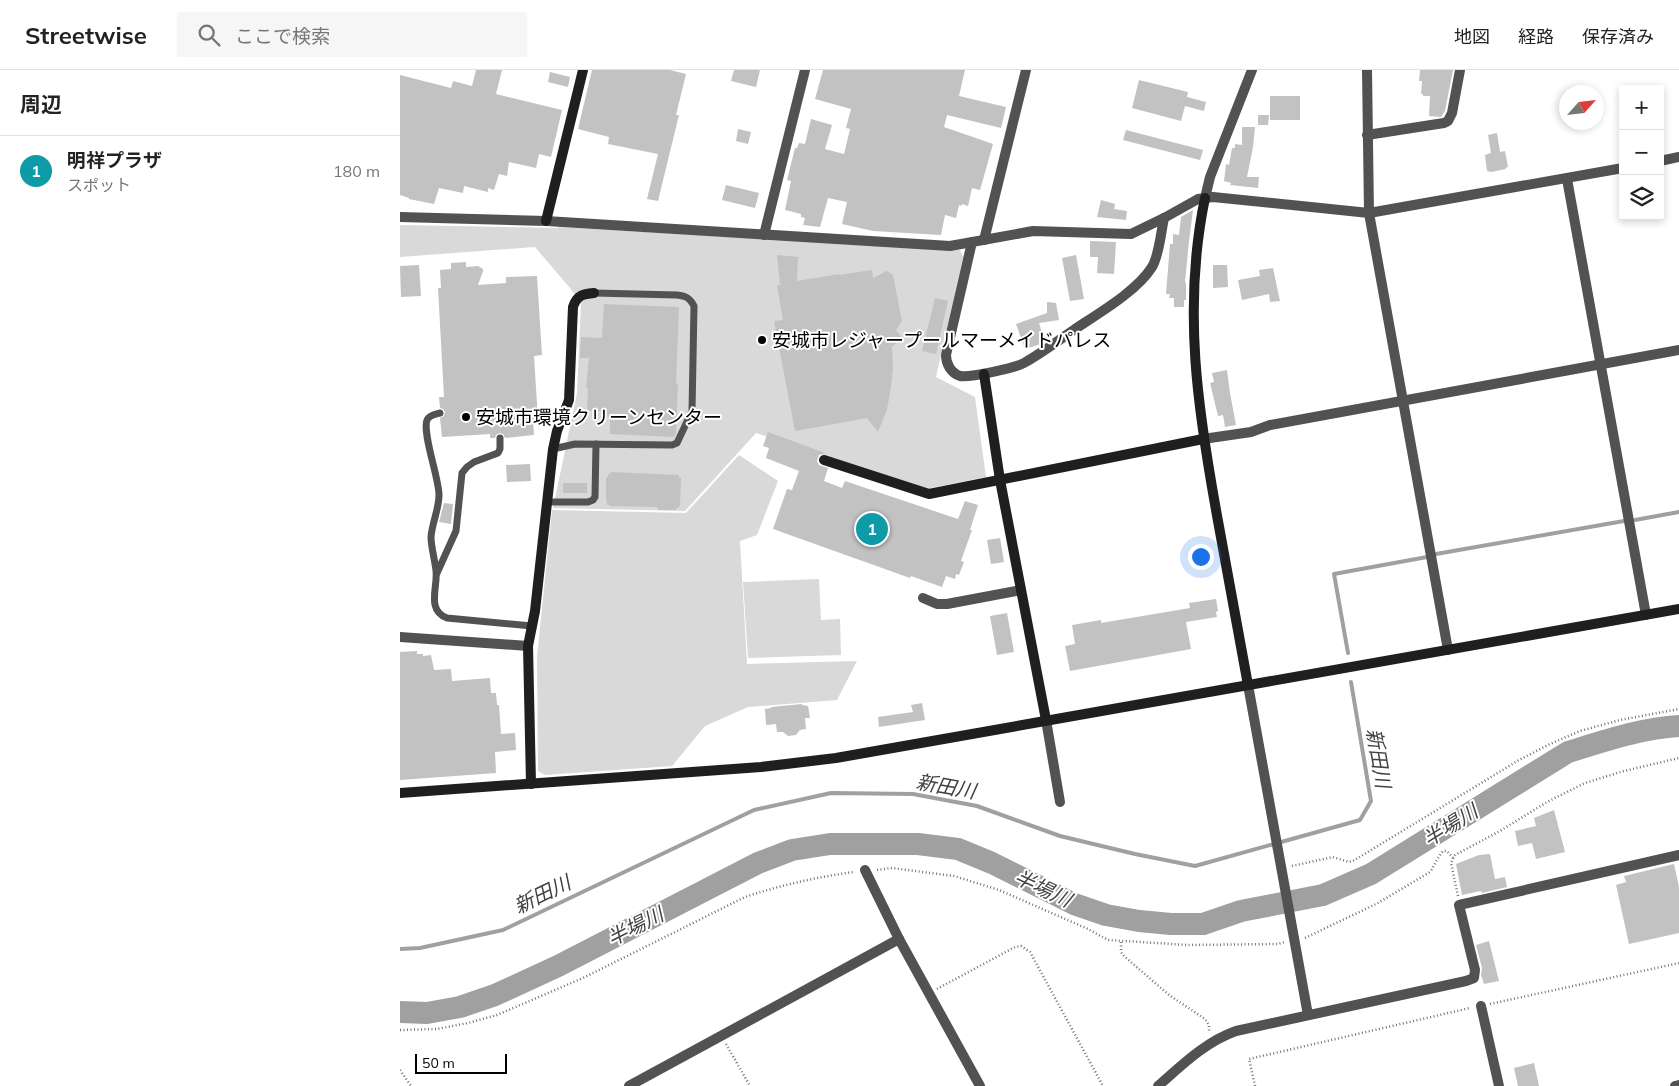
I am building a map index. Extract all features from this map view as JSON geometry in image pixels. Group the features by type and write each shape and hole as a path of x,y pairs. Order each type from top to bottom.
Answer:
{"street":[{"path":"546,221 583,70"},
{"path":"764,234 805,70"},
{"path":"984,240 1026,70"},
{"path":"1252,70 1210,177 1201,219 1193,311 1196,375 1203,439 1308,1015"},
{"path":"1367,70 1369,213 1448,650"},
{"path":"1367,135 1448,121 1452,113 1460,70"},
{"path":"1664,160 1679,158"},
{"path":"400,217 546,221 950,246 1033,231 1131,234 1198,199 1213,197 1369,213 1619,169"},
{"path":"1567,179 1646,615"},
{"path":"972,242 946,356 949,368 960,376 984,374 1022,365 1056,344 1123,297 1153,266 1164,218"},
{"path":"531,784 528,646 535,611 553,449 557,431 569,400 573,307 575,300 579,296 594,293"},
{"path":"824,460 929,494 1203,439 1250,432 1270,425 1679,350"},
{"path":"984,374 1000,480 1060,802"},
{"path":"923,598 937,604 947,604 1021,590"},
{"path":"400,793 761,767 836,758 1679,609"},
{"path":"400,637 528,646"},
{"path":"1158,1086 1213,1041 1236,1031 1474,978 1475,970 1460,905 1679,855"},
{"path":"865,870 899,939 980,1086"},
{"path":"629,1086 899,939"},
{"path":"1481,1006 1499,1086"},
{"path":"1675,1086 1679,1085"}],"lane":[{"path":"553,449 575,444 672,445 677,443 692,411 694,306 691,300 684,296 594,293"},
{"path":"440,413 427,420 439,495 431,537 437,573 435,604 441,616 447,618 532,626"},
{"path":"437,573 456,531 462,473 474,462 498,453 500,438"},
{"path":"547,502 588,502 593,500 595,497 596,444"}],"path":[{"path":"1282,870 1334,857 1349,862 1353,861 1519,760 1550,744 1580,731 1620,720 1679,709"},
{"path":"1452,858 1547,802 1585,784 1624,771 1679,758"},
{"path":"400,1030 437,1029 497,1015 583,978 745,897 772,888 818,877 865,870 892,868 954,876 999,890 1088,929 1108,940 1121,942 1188,945 1278,944 1294,937 1307,937 1378,903 1430,872 1436,864 1436,858 1443,851 1447,851 1452,858 1451,863 1460,905"},
{"path":"1121,942 1121,952 1124,956 1168,995 1205,1019 1209,1025 1209,1034 1213,1041"},
{"path":"929,994 1015,946 1021,946 1030,952 1103,1086"},
{"path":"1255,1086 1249,1058 1679,963"},
{"path":"722,1036 750,1086"},
{"path":"400,1070 411,1086"}],"shaded area":[{"name":"安城市レジャープールマーメイドパレス","path":"400,225 558,227 960,250 963,257 936,377 975,397 986,477 926,489 756,433 685,511 553,508 577,393 581,303 535,247 400,257"},
{"path":"739,455 778,481 757,535 740,541 747,664 857,661 837,700 748,707 705,726 672,766 545,775 538,771 537,657 552,510 686,513"},
{"path":"819,579 821,620 840,619 841,655 748,658 743,582"}],"building":[{"path":"476,70 502,70 496,94 562,110 551,157 539,154 536,168 509,162 507,176 499,174 494,190 488,188 488,192 464,186 463,193 439,188 434,204 409,199 400,195 400,75 451,88 453,81 472,86"},
{"path":"592,70 670,70 686,74 676,115 679,115 658,201 647,199 658,154 608,144 609,137 578,129"},
{"path":"734,70 760,70 756,87 731,81"},
{"path":"823,70 965,70 959,96 1006,107 1001,128 947,115 944,127 993,144 980,190 972,188 968,206 959,205 956,218 945,215 941,235 873,231 842,224 847,202 828,198 820,227 803,225 805,218 801,217 801,214 785,210 791,181 787,180 795,148 797,148 799,143 805,144 811,119 832,125 825,149 844,154 850,129 846,128 851,109 815,99"},
{"path":"1420,70 1453,70 1445,111 1441,117 1429,116 1430,96 1423,96 1421,94 1422,81 1419,81"},
{"path":"550,72 570,77 568,87 548,82"},
{"path":"1139,80 1188,92 1187,97 1206,102 1204,111 1185,106 1181,121 1132,108"},
{"path":"1270,96 1300,96 1300,120 1270,120"},
{"path":"1258,115 1269,115 1268,125 1258,125"},
{"path":"1242,127 1255,127 1247,177 1259,177 1258,188 1230,185 1231,183 1224,181 1226,164 1229,165 1232,148 1235,148 1235,144 1242,145"},
{"path":"738,129 751,132 748,144 736,141"},
{"path":"1126,130 1203,150 1200,160 1123,140"},
{"path":"1497,133 1500,152 1505,151 1508,167 1491,172 1487,171 1485,155 1491,153 1488,135"},
{"path":"726,185 759,193 755,208 722,200"},
{"path":"1101,200 1115,204 1114,209 1127,211 1126,220 1097,217"},
{"path":"1193,210 1185,282 1186,300 1184,300 1184,307 1174,307 1174,298 1169,298 1170,294 1166,294 1170,244 1173,244 1173,234 1179,235 1181,217"},
{"path":"1090,241 1116,242 1114,274 1097,273 1098,257 1090,257"},
{"path":"777,255 798,257 797,281 872,270 873,278 887,271 893,275 902,321 896,330 903,340 892,346 893,369 890,393 887,409 878,432 867,418 795,431 774,321 783,320 777,285 780,285"},
{"path":"1076,255 1084,299 1070,301 1062,258"},
{"path":"466,262 466,267 478,266 483,269 478,285 506,283 506,277 537,276 542,355 534,356 538,420 533,420 534,435 505,438 500,433 495,438 490,438 490,434 442,437 440,418 444,416 445,412 440,408 439,397 444,397 438,288 441,288 440,270 451,269 451,263"},
{"path":"419,265 421,296 401,297 400,266"},
{"path":"1213,265 1227,265 1228,287 1213,288"},
{"path":"1273,268 1280,301 1270,302 1269,294 1242,300 1238,280 1260,276 1259,270"},
{"path":"935,298 948,301 936,354 922,351"},
{"path":"1047,302 1056,303 1059,320 1039,323 1045,342 1025,349 1016,324 1047,313"},
{"path":"604,304 679,307 676,384 678,384 676,433 674,437 610,434 610,417 601,416 601,411 587,411 588,388 586,388 589,358 580,358 581,337 602,338"},
{"path":"1227,370 1236,425 1225,427 1223,415 1218,416 1210,383 1214,382 1212,373"},
{"path":"768,432 825,453 819,455 817,461 819,465 828,468 824,481 842,488 845,481 958,519 965,501 978,505 970,530 972,530 961,561 964,562 959,575 956,574 955,579 946,576 942,587 911,576 910,578 773,529 787,489 792,490 799,471 766,458 769,448 763,446"},
{"path":"530,464 531,481 507,482 506,465"},
{"path":"610,472 679,475 679,478 681,478 679,508 676,508 676,510 658,510 655,507 607,505 606,477 608,477 608,474 611,474"},
{"path":"563,483 587,483 587,493 563,493"},
{"path":"444,503 453,504 451,524 439,522"},
{"path":"1000,538 1004,562 991,564 987,540"},
{"path":"1216,599 1217,617 1186,622 1191,649 1070,671 1065,646 1075,644 1072,625 1101,620 1101,623 1190,608 1189,603"},
{"path":"1007,613 1014,652 997,655 990,616"},
{"path":"417,651 417,654 423,654 423,656 431,655 434,670 451,669 452,681 490,678 491,693 496,693 497,705 499,705 501,734 515,733 516,750 495,752 496,773 400,780 400,652"},
{"path":"922,703 925,720 879,727 878,717 913,712 911,705"},
{"path":"802,704 808,706 810,718 805,718 806,729 800,730 796,735 788,736 783,732 777,732 776,724 766,725 765,709"},
{"path":"1554,810 1565,852 1536,859 1532,843 1518,846 1515,831 1536,826 1534,818"},
{"path":"1490,854 1495,879 1505,877 1507,887 1482,893 1481,891 1462,895 1456,864 1479,855"},
{"path":"1674,864 1679,887 1679,933 1629,944 1616,885 1626,882 1624,876"},
{"path":"1489,941 1499,981 1484,984 1476,945"},
{"path":"1534,1063 1539,1086 1518,1086 1514,1068"}],"waterway":[{"name":"新田川","path":"1635,520 1679,512"},
{"name":"新田川","path":"1436,554 1624,521"},
{"name":"新田川","path":"1348,653 1334,574 1427,557"},
{"name":"新田川","path":"400,949 420,948 503,930 754,810 831,793 913,794 977,806 1060,836 1195,866 1360,820 1371,801 1351,682"},
{"name":"半場川","path":"400,1012 427,1013 460,1007 495,995 558,966 758,863 792,850 830,844 918,844 958,849 992,863 1074,904 1106,915 1171,924 1203,924 1241,911 1323,895 1371,874 1568,752 1637,732 1679,726"}],"place":[{"name":"安城市レジャープールマーメイドパレス","path":"762,340"},
{"name":"安城市環境クリーンセンター","path":"466,417"},
{"name":"明祥プラザ","path":"872,529"}]}
